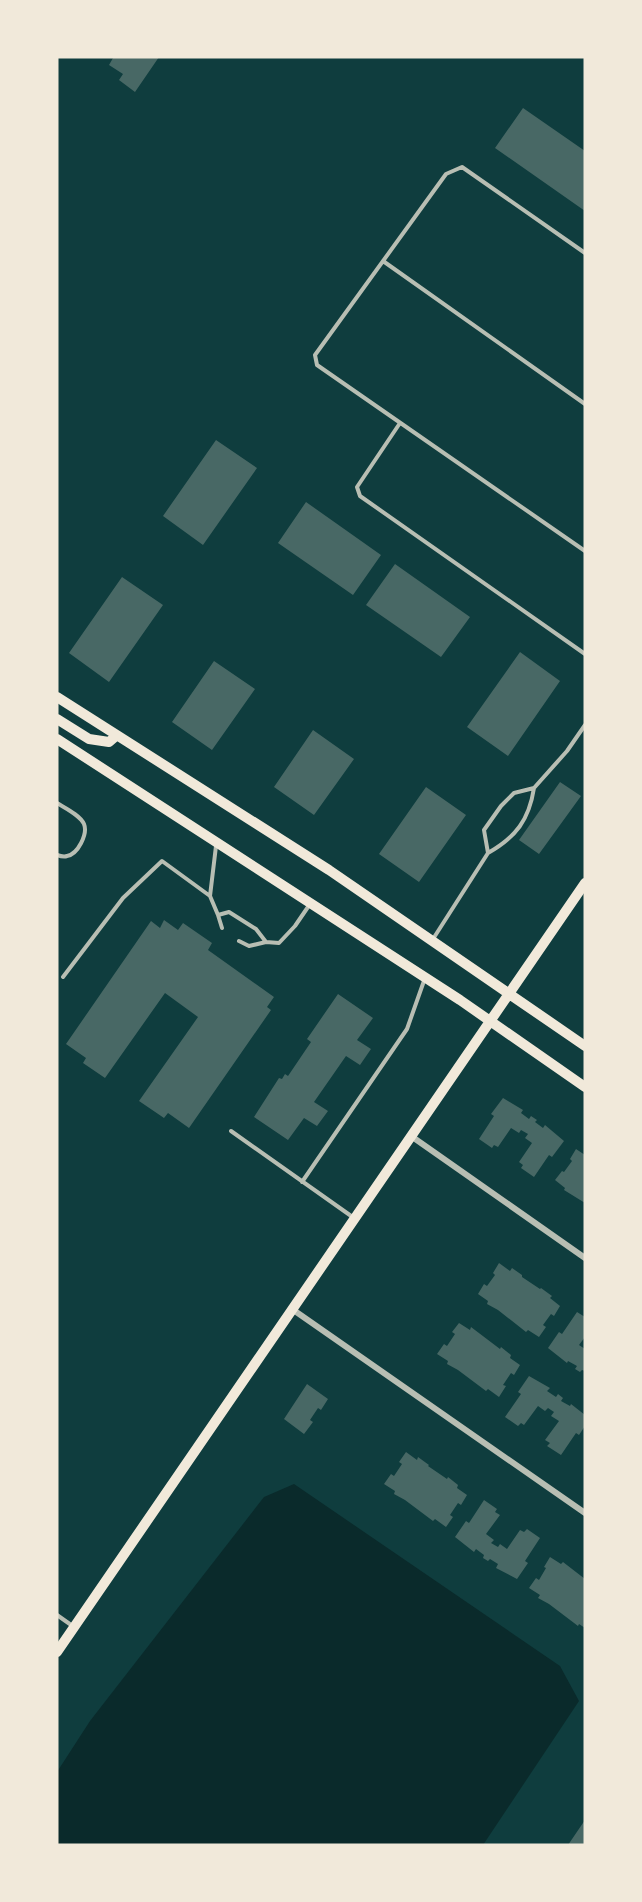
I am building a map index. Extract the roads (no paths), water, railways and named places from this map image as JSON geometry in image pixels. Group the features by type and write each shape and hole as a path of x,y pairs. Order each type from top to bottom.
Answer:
{"main road":[{"path":"57,697 329,870 585,1046"},
{"path":"57,719 88,740 109,742 116,736"},
{"path":"57,739 425,977 585,1087"},
{"path":"57,1652 585,883"}],"street":[{"path":"411,1136 585,1258"},
{"path":"292,1309 585,1514"}],"lane":[{"path":"585,253 462,167 446,174 315,355 317,365 585,551"},
{"path":"383,261 585,404"},
{"path":"400,423 357,487 360,496 585,654"},
{"path":"432,940 488,853 507,843 523,822 531,807 534,788 567,751 585,725"},
{"path":"488,853 484,831 501,806 514,793 534,788"},
{"path":"57,803 80,819 85,833 72,854 57,855"},
{"path":"216,842 210,896 222,928"},
{"path":"63,977 123,898 162,861 210,896"},
{"path":"239,941 249,946 266,942 279,943 295,926 311,903"},
{"path":"218,915 229,912 256,928 266,942"},
{"path":"302,1182 407,1029 425,977"},
{"path":"231,1131 354,1219"},
{"path":"57,1615 74,1627"}],"water":[{"path":"294,1484 560,1666 579,1701 483,1845 57,1845 57,1772 90,1721 264,1497"}]}
